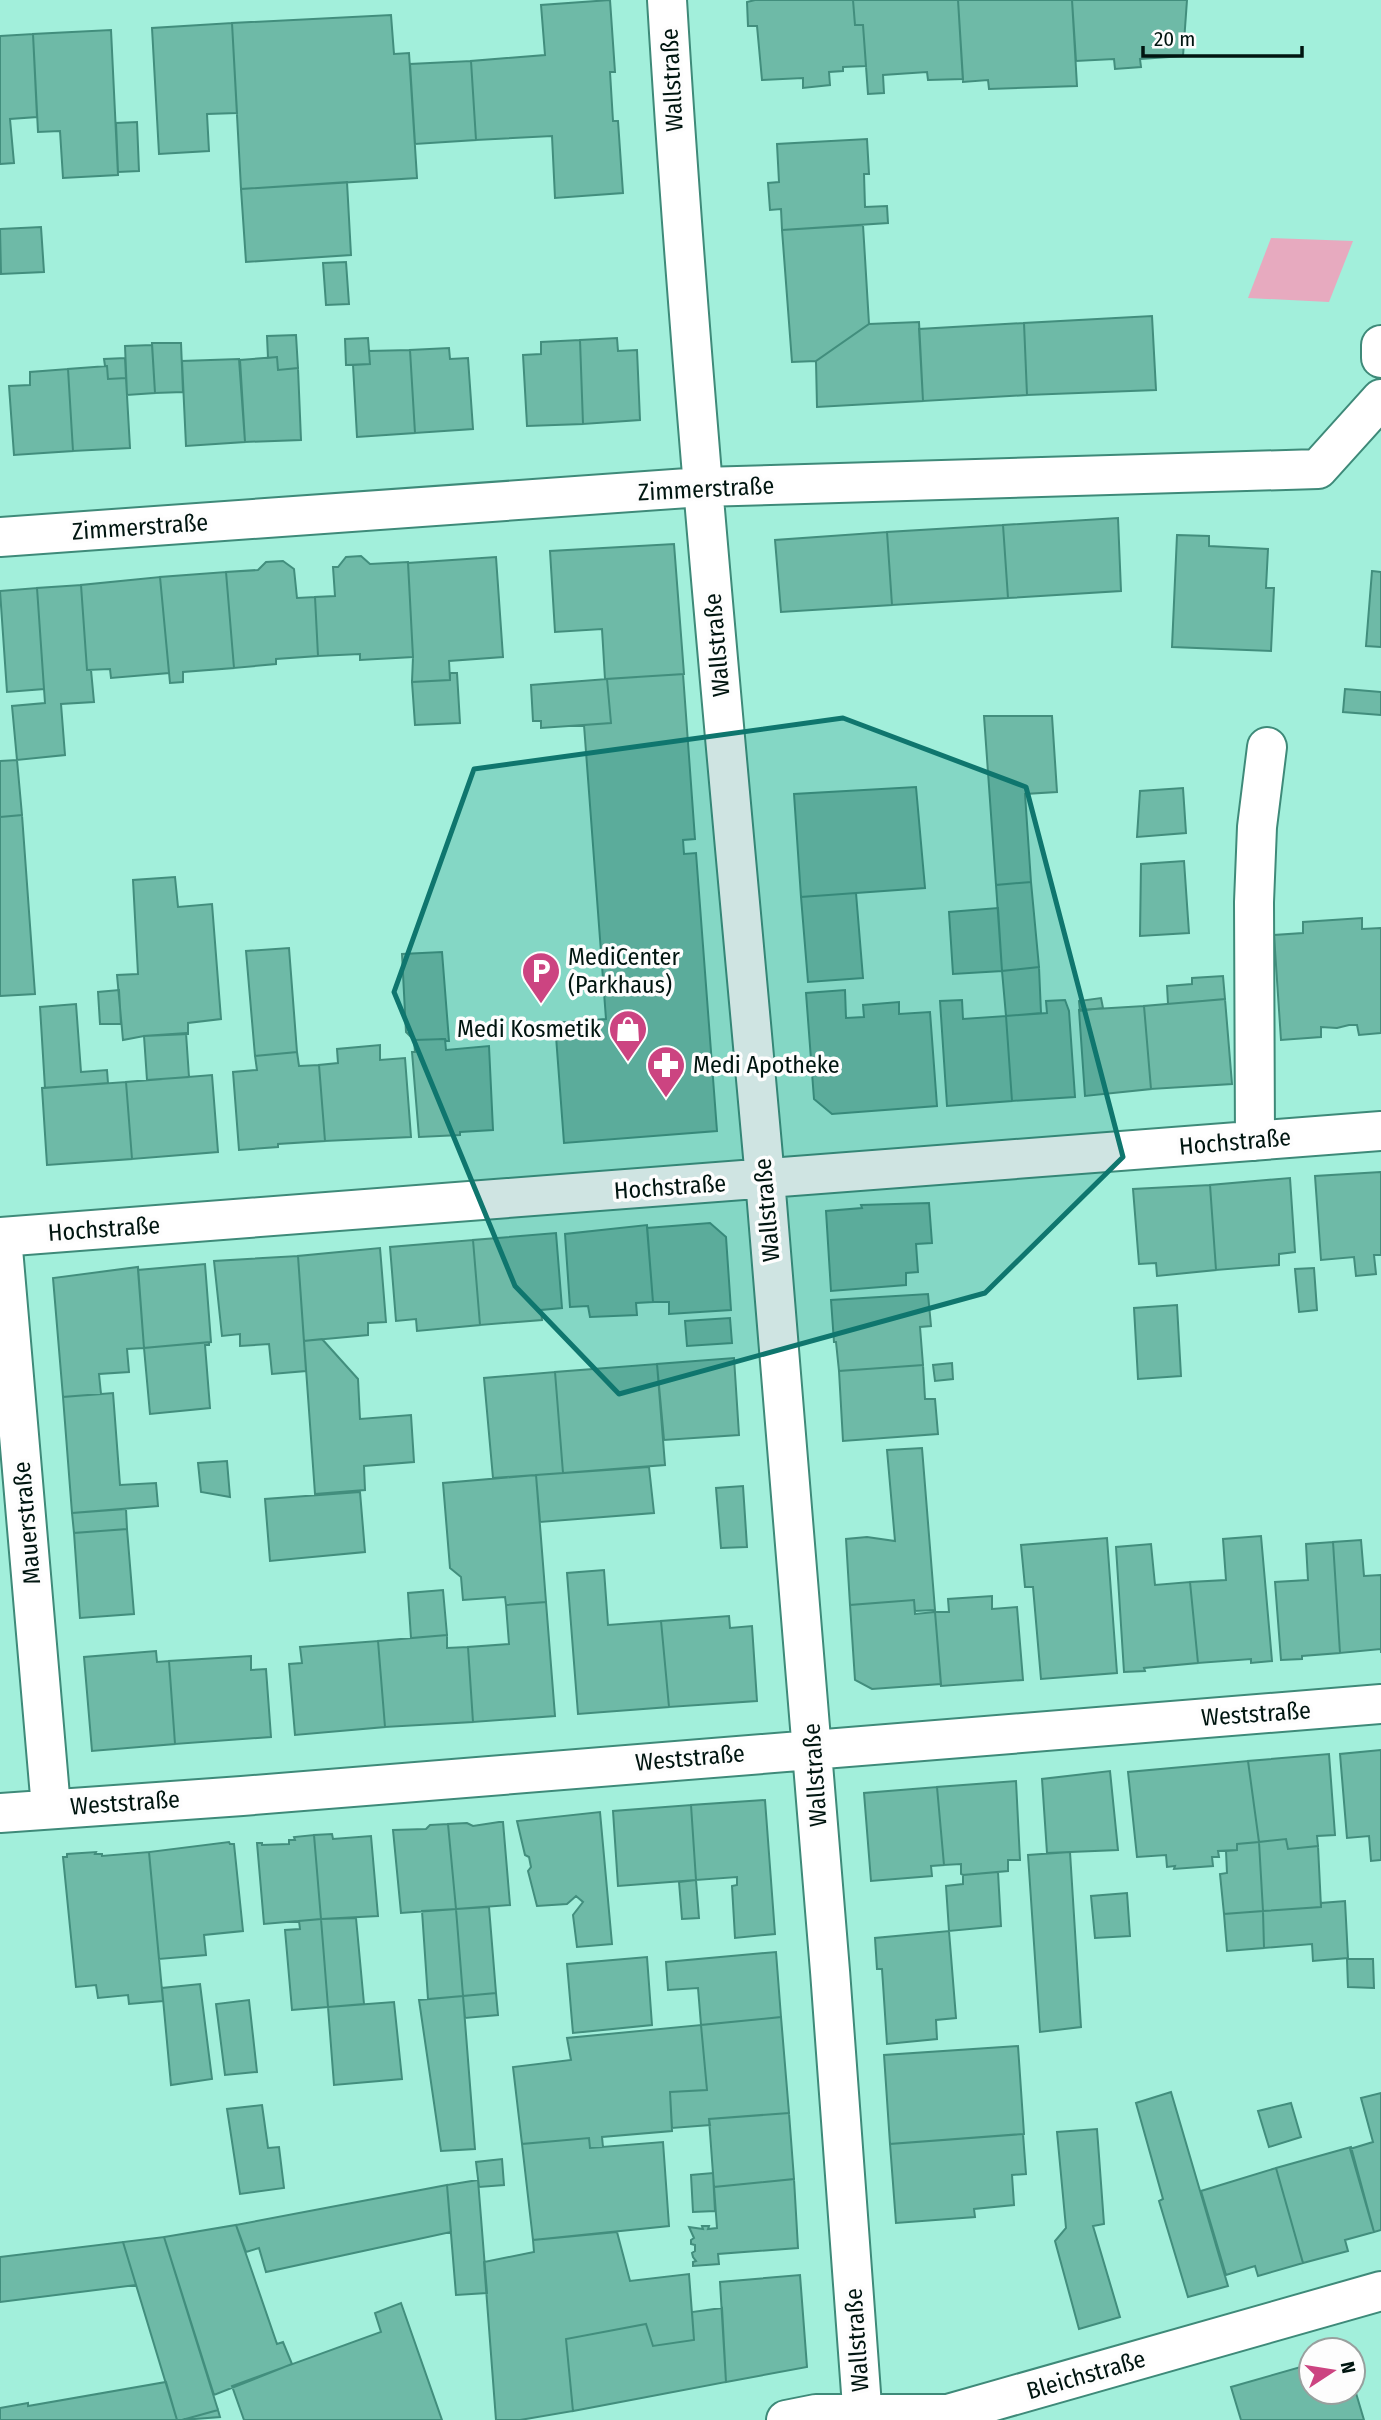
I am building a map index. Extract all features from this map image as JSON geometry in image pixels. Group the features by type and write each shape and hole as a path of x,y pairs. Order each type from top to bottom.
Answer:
{"street":[{"name":"Wallstraße","path":"667,0 702,487 813,1748 863,2418"},
{"path":"1381,345 1381,358"},
{"name":"Zimmerstraße","path":"0,537 702,487 1318,470 1381,399"},
{"path":"1255,1141 1254,902 1258,827 1267,747"},
{"name":"Hochstraße","path":"1,1237 1381,1131"},
{"name":"Mauerstraße","path":"1,1237 51,1808"},
{"name":"Weststraße","path":"0,1812 242,1796 1381,1704"},
{"name":"Bleichstraße","path":"786,2420 817,2414 863,2418 948,2414 1381,2291"}],"highlighted area":[{"path":"843,718 1026,787 1123,1157 985,1293 619,1394 515,1286 394,992 474,769"}],"shaded area":[{"path":"1271,238 1353,241 1329,302 1248,298"}],"building":[{"path":"610,0 615,72 610,72 613,121 618,121 623,193 555,198 552,136 476,140 471,61 545,55 541,5"},
{"path":"853,0 855,25 863,25 866,66 843,67 843,71 829,72 830,85 803,88 803,78 762,80 757,26 748,26 747,2"},
{"path":"853,0 958,0 963,79 928,80 927,72 883,75 884,93 868,94 863,25 855,25"},
{"path":"958,0 1072,0 1077,86 989,89 988,80 963,82"},
{"path":"1072,0 1187,0 1183,56 1140,59 1141,67 1115,69 1114,59 1076,61"},
{"path":"391,15 394,54 409,53 417,178 241,189 232,23"},
{"path":"232,23 237,113 207,114 209,151 159,154 152,28"},
{"path":"111,30 118,175 63,178 60,131 38,132 33,34"},
{"path":"33,34 37,117 10,119 14,163 0,164 0,36"},
{"path":"471,61 476,140 415,144 410,64"},
{"path":"137,122 139,171 118,172 116,123"},
{"path":"867,139 869,174 864,174 865,207 887,206 888,223 782,230 781,209 770,210 768,183 779,182 777,144"},
{"path":"347,182 351,255 246,262 241,189"},
{"path":"863,225 869,324 816,361 792,362 782,230"},
{"path":"41,227 44,272 1,274 0,229"},
{"path":"346,262 349,304 326,305 323,263"},
{"path":"1152,316 1156,390 1027,395 1024,323"},
{"path":"919,322 923,401 817,407 816,361 869,324"},
{"path":"1024,323 1027,395 923,401 919,329"},
{"path":"296,335 298,368 278,370 277,357 268,358 267,336"},
{"path":"368,338 370,364 346,365 345,339"},
{"path":"617,338 618,351 637,350 640,420 583,424 580,340"},
{"path":"580,340 583,424 527,426 523,355 541,354 541,342"},
{"path":"152,343 181,343 183,392 155,393"},
{"path":"152,345 155,393 127,395 125,346"},
{"path":"449,348 450,359 468,358 473,429 415,433 410,350"},
{"path":"410,350 415,433 357,437 353,365 370,364 369,351"},
{"path":"277,357 278,370 298,368 301,440 245,442 240,360"},
{"path":"125,358 126,378 108,379 104,359"},
{"path":"239,359 245,442 186,446 182,361"},
{"path":"107,366 108,379 126,378 130,448 73,451 68,369"},
{"path":"68,369 73,451 14,455 9,386 30,385 30,372"},
{"path":"1118,518 1121,591 1008,598 1003,525"},
{"path":"1003,525 1008,598 892,605 887,532"},
{"path":"887,532 892,605 781,612 775,540"},
{"path":"1177,535 1209,536 1209,546 1268,549 1266,588 1274,588 1271,651 1172,647"},
{"path":"674,544 684,674 605,679 602,629 555,632 550,551"},
{"path":"361,556 370,564 408,562 413,657 360,660 360,654 318,656 315,597 335,596 333,567 338,567 346,557"},
{"path":"496,557 503,657 449,661 450,680 412,682 408,563"},
{"path":"283,561 294,569 297,598 315,597 318,656 276,659 276,664 234,668 226,572 258,570 266,562"},
{"path":"1372,571 1381,572 1381,647 1366,646"},
{"path":"226,572 234,668 183,672 183,682 170,683 160,577"},
{"path":"160,577 169,673 111,678 110,669 87,670 81,585"},
{"path":"81,585 87,670 91,670 94,702 61,704 65,755 17,760 12,706 45,703 37,588"},
{"path":"37,588 44,689 7,692 0,591"},
{"path":"450,673 457,673 460,723 415,725 412,682 450,680"},
{"path":"683,674 695,839 683,840 684,854 696,853 717,1131 564,1143 555,1023 606,1019 584,725 611,723 607,679"},
{"path":"607,679 611,723 541,728 541,721 533,721 531,685"},
{"path":"1345,689 1381,692 1381,715 1343,712"},
{"path":"984,716 1052,716 1057,792 1025,794 1031,882 996,885"},
{"path":"17,760 22,815 0,817 0,761"},
{"path":"916,787 925,888 801,897 794,794"},
{"path":"1183,788 1186,833 1137,837 1140,791"},
{"path":"22,815 35,994 0,996 0,817"},
{"path":"1184,861 1189,933 1140,936 1141,864"},
{"path":"175,877 178,907 212,904 221,1019 188,1023 188,1034 123,1040 117,975 138,974 133,880"},
{"path":"1031,882 1039,967 1002,971 996,885"},
{"path":"856,893 863,978 808,982 801,897"},
{"path":"998,908 1002,971 953,974 949,912"},
{"path":"1362,918 1362,929 1381,928 1381,1033 1359,1035 1357,1025 1349,1025 1337,1028 1321,1027 1321,1037 1281,1040 1274,935 1303,933 1303,922"},
{"path":"289,948 297,1052 255,1056 246,951"},
{"path":"442,952 449,1041 414,1040 406,1032 402,954"},
{"path":"1039,967 1041,1013 1006,1016 1002,971"},
{"path":"1223,976 1225,999 1168,1004 1167,986 1192,984 1192,978"},
{"path":"119,990 121,1024 100,1024 98,992"},
{"path":"845,990 846,1018 864,1017 863,1005 899,1002 899,1014 930,1012 937,1106 832,1114 814,1099 806,993"},
{"path":"1101,998 1103,1008 1080,1011 1079,1001"},
{"path":"1225,999 1232,1084 1151,1089 1144,1006"},
{"path":"962,1000 963,1019 1006,1016 1012,1101 947,1106 940,1001"},
{"path":"1065,1000 1069,1011 1075,1097 1012,1101 1006,1016 1047,1013 1046,1001"},
{"path":"76,1004 81,1072 107,1070 108,1083 45,1088 40,1007"},
{"path":"1144,1006 1151,1089 1085,1096 1079,1010"},
{"path":"186,1033 189,1077 147,1080 144,1036"},
{"path":"445,1039 446,1050 489,1046 493,1130 419,1137 412,1052 415,1052 414,1040"},
{"path":"380,1045 380,1060 405,1058 411,1137 325,1141 319,1065 338,1063 337,1049"},
{"path":"297,1052 299,1066 319,1065 325,1141 239,1150 233,1072 257,1070 255,1056"},
{"path":"212,1075 218,1152 132,1159 126,1082"},
{"path":"126,1082 132,1159 47,1165 42,1088"},
{"path":"1381,1172 1381,1255 1374,1255 1376,1274 1356,1276 1354,1257 1321,1260 1315,1176"},
{"path":"1290,1178 1295,1252 1279,1254 1279,1265 1216,1270 1210,1185"},
{"path":"1210,1185 1216,1270 1157,1276 1156,1263 1139,1264 1133,1189"},
{"path":"929,1203 932,1243 916,1244 918,1272 906,1273 906,1285 831,1291 826,1211 862,1208 861,1205"},
{"path":"710,1223 726,1237 731,1310 669,1314 669,1302 653,1302 647,1228"},
{"path":"647,1225 653,1302 636,1303 637,1315 590,1317 588,1306 570,1307 565,1234"},
{"path":"556,1233 562,1308 541,1310 542,1320 480,1325 473,1240"},
{"path":"473,1240 480,1325 417,1331 416,1319 396,1321 390,1247"},
{"path":"380,1248 386,1322 368,1323 368,1335 304,1341 298,1256"},
{"path":"298,1256 306,1371 272,1374 269,1344 240,1346 240,1334 222,1336 214,1261"},
{"path":"205,1264 211,1342 144,1348 138,1270"},
{"path":"138,1267 144,1348 127,1349 129,1372 99,1374 101,1394 63,1397 53,1278"},
{"path":"1314,1268 1317,1310 1299,1312 1295,1269"},
{"path":"928,1294 931,1326 920,1327 923,1365 839,1371 831,1300"},
{"path":"1177,1305 1181,1376 1138,1379 1134,1308"},
{"path":"730,1318 732,1343 687,1346 685,1321"},
{"path":"322,1339 358,1379 360,1419 411,1415 414,1462 364,1466 365,1490 315,1494 304,1341"},
{"path":"209,1342 209,1345 205,1345 210,1408 150,1414 144,1348"},
{"path":"734,1358 739,1435 664,1440 657,1364"},
{"path":"952,1363 953,1379 935,1381 933,1365"},
{"path":"657,1364 665,1465 563,1473 555,1372"},
{"path":"923,1365 925,1399 935,1399 938,1434 843,1441 839,1371"},
{"path":"555,1372 563,1473 493,1478 484,1378"},
{"path":"113,1393 120,1485 156,1483 158,1506 72,1513 63,1397"},
{"path":"922,1448 935,1610 915,1611 914,1600 850,1605 846,1539 867,1537 895,1541 887,1450"},
{"path":"227,1461 230,1497 201,1492 198,1463"},
{"path":"649,1467 654,1513 540,1522 536,1475"},
{"path":"536,1475 546,1602 506,1605 505,1597 463,1600 461,1577 450,1568 443,1483"},
{"path":"743,1486 747,1547 721,1548 716,1488"},
{"path":"360,1492 365,1552 270,1561 265,1499"},
{"path":"126,1509 127,1529 74,1533 72,1513"},
{"path":"127,1529 134,1614 80,1618 74,1533"},
{"path":"1261,1536 1272,1661 1251,1663 1251,1659 1198,1663 1190,1582 1226,1580 1223,1539"},
{"path":"1107,1538 1117,1673 1041,1679 1033,1587 1025,1587 1021,1545"},
{"path":"1361,1540 1364,1576 1381,1575 1381,1649 1340,1653 1333,1542"},
{"path":"1333,1542 1340,1653 1281,1660 1275,1582 1308,1580 1306,1544"},
{"path":"1151,1544 1155,1585 1190,1582 1198,1663 1124,1672 1116,1547"},
{"path":"604,1570 608,1625 661,1621 669,1707 578,1714 567,1573"},
{"path":"443,1590 447,1635 411,1638 408,1593"},
{"path":"992,1596 992,1609 1017,1607 1023,1680 941,1686 935,1612 949,1612 948,1599"},
{"path":"914,1600 915,1614 935,1612 941,1684 872,1689 855,1680 850,1605"},
{"path":"546,1602 555,1716 473,1722 468,1647 509,1644 506,1605"},
{"path":"729,1616 730,1628 752,1626 757,1701 669,1707 661,1621"},
{"path":"447,1635 447,1648 468,1647 473,1722 385,1727 378,1641"},
{"path":"378,1641 385,1727 295,1735 289,1664 302,1663 300,1647"},
{"path":"156,1651 157,1662 169,1661 175,1744 92,1751 84,1657"},
{"path":"251,1656 251,1670 266,1669 271,1737 175,1744 169,1661"},
{"path":"1381,1750 1381,1860 1371,1861 1369,1836 1347,1838 1340,1754"},
{"path":"1329,1754 1335,1835 1317,1836 1318,1846 1288,1849 1286,1839 1259,1842 1248,1761"},
{"path":"1248,1761 1259,1842 1237,1844 1237,1850 1218,1851 1219,1857 1212,1857 1213,1866 1174,1869 1175,1866 1167,1867 1166,1855 1137,1857 1128,1772"},
{"path":"1110,1771 1118,1850 1047,1853 1042,1779"},
{"path":"1016,1781 1020,1860 1008,1860 1008,1871 963,1875 961,1864 944,1865 937,1787"},
{"path":"937,1787 944,1865 931,1866 932,1876 871,1881 864,1793"},
{"path":"765,1800 775,1934 735,1938 732,1886 737,1885 737,1877 696,1880 691,1805"},
{"path":"691,1805 696,1880 618,1886 613,1811"},
{"path":"600,1812 612,1944 577,1947 573,1915 583,1902 576,1896 567,1904 537,1906 528,1871 531,1867 529,1857 525,1855 517,1821"},
{"path":"503,1822 510,1905 456,1909 448,1824 467,1823 473,1826"},
{"path":"448,1824 456,1909 401,1913 393,1830 426,1829 430,1825"},
{"path":"332,1834 333,1839 371,1836 378,1916 321,1919 314,1835"},
{"path":"314,1835 321,1919 264,1924 257,1843 289,1844 289,1840 295,1840 294,1837"},
{"path":"1286,1839 1288,1849 1318,1846 1321,1907 1263,1911 1259,1842"},
{"path":"229,1842 234,1844 243,1931 204,1935 206,1955 159,1959 149,1852"},
{"path":"1259,1842 1263,1911 1224,1914 1220,1874 1227,1873 1226,1851 1237,1850 1237,1844"},
{"path":"96,1852 95,1854 102,1856 149,1852 163,2001 129,2004 128,1995 98,1998 96,1985 76,1987 63,1857 67,1857 67,1854"},
{"path":"1070,1852 1081,2027 1040,2032 1028,1855"},
{"path":"998,1872 1001,1926 949,1931 946,1886 963,1884 963,1875"},
{"path":"696,1880 699,1918 682,1919 679,1882"},
{"path":"1127,1893 1130,1936 1095,1938 1091,1896"},
{"path":"1345,1901 1348,1958 1313,1961 1312,1944 1264,1948 1263,1911 1321,1907 1321,1903"},
{"path":"489,1907 496,1993 463,1996 456,1909"},
{"path":"456,1909 463,1996 428,1999 422,1911"},
{"path":"1263,1911 1264,1948 1227,1951 1224,1914"},
{"path":"356,1918 364,2004 328,2007 321,1919"},
{"path":"321,1919 328,2007 292,2010 285,1930 300,1929 299,1921"},
{"path":"949,1931 956,2018 936,2020 937,2039 887,2044 882,1969 877,1969 875,1938"},
{"path":"776,1952 781,2017 701,2025 698,1988 668,1990 666,1962"},
{"path":"647,1957 652,2025 573,2033 567,1964"},
{"path":"1347,1959 1373,1959 1374,1988 1348,1987"},
{"path":"200,1984 212,2079 171,2085 162,1988"},
{"path":"496,1993 498,2015 465,2018 463,1996"},
{"path":"463,1996 475,2149 441,2151 419,2000"},
{"path":"249,2000 257,2072 225,2075 216,2004"},
{"path":"394,2002 402,2079 334,2085 328,2007"},
{"path":"781,2017 789,2113 709,2119 710,2125 672,2128 670,2092 707,2090 701,2025"},
{"path":"701,2025 707,2090 670,2092 672,2131 602,2137 603,2147 590,2148 589,2138 522,2144 513,2067 571,2060 567,2038"},
{"path":"1018,2046 1024,2134 890,2144 884,2055"},
{"path":"1171,2092 1228,2286 1188,2297 1159,2201 1163,2199 1136,2103"},
{"path":"1381,2093 1381,2230 1374,2232 1350,2149 1373,2142 1361,2098"},
{"path":"1291,2103 1301,2137 1269,2147 1258,2111"},
{"path":"262,2105 268,2148 279,2147 284,2188 240,2194 227,2109"},
{"path":"789,2113 794,2179 714,2187 709,2119"},
{"path":"1097,2129 1104,2224 1093,2226 1120,2317 1079,2329 1055,2241 1066,2228 1057,2132"},
{"path":"1023,2134 1026,2174 1012,2175 1014,2205 974,2209 975,2217 896,2223 890,2144"},
{"path":"589,2138 590,2148 663,2142 669,2226 533,2240 522,2144"},
{"path":"1351,2147 1374,2232 1345,2240 1348,2251 1303,2263 1276,2168"},
{"path":"502,2159 504,2185 479,2187 476,2162"},
{"path":"1276,2168 1303,2263 1258,2276 1255,2266 1226,2275 1201,2191"},
{"path":"713,2173 715,2211 693,2212 691,2175"},
{"path":"794,2179 798,2248 718,2254 719,2264 693,2266 696,2261 692,2253 695,2251 695,2245 691,2244 694,2238 689,2227 717,2228 714,2187"},
{"path":"478,2180 487,2293 456,2295 447,2185"},
{"path":"447,2185 451,2232 266,2272 259,2248 246,2252 236,2225"},
{"path":"236,2225 277,2344 283,2342 292,2364 214,2395 164,2237"},
{"path":"617,2232 630,2281 689,2274 694,2340 653,2346 646,2324 566,2339 573,2411 520,2420 496,2420 484,2262 534,2252 533,2240"},
{"path":"164,2237 218,2410 182,2420 177,2420 123,2242"},
{"path":"123,2242 136,2285 0,2302 0,2257"},
{"path":"800,2275 807,2367 726,2382 720,2282"},
{"path":"401,2303 442,2420 244,2420 232,2386 381,2332 375,2313"},
{"path":"722,2308 726,2382 573,2411 566,2339 646,2324 653,2346 694,2340 692,2312"},
{"path":"1297,2368 1297,2406 1360,2406 1364,2420 1241,2420 1231,2387"},
{"path":"166,2382 177,2420 0,2420 0,2408 28,2403 28,2406"},
{"path":"218,2410 220,2417 182,2420"}],"place":[{"name":"MediCenter (Parkhaus)","path":"541,1005"},
{"name":"Medi Kosmetik","path":"628,1063"},
{"name":"Medi Apotheke","path":"666,1099"}]}
